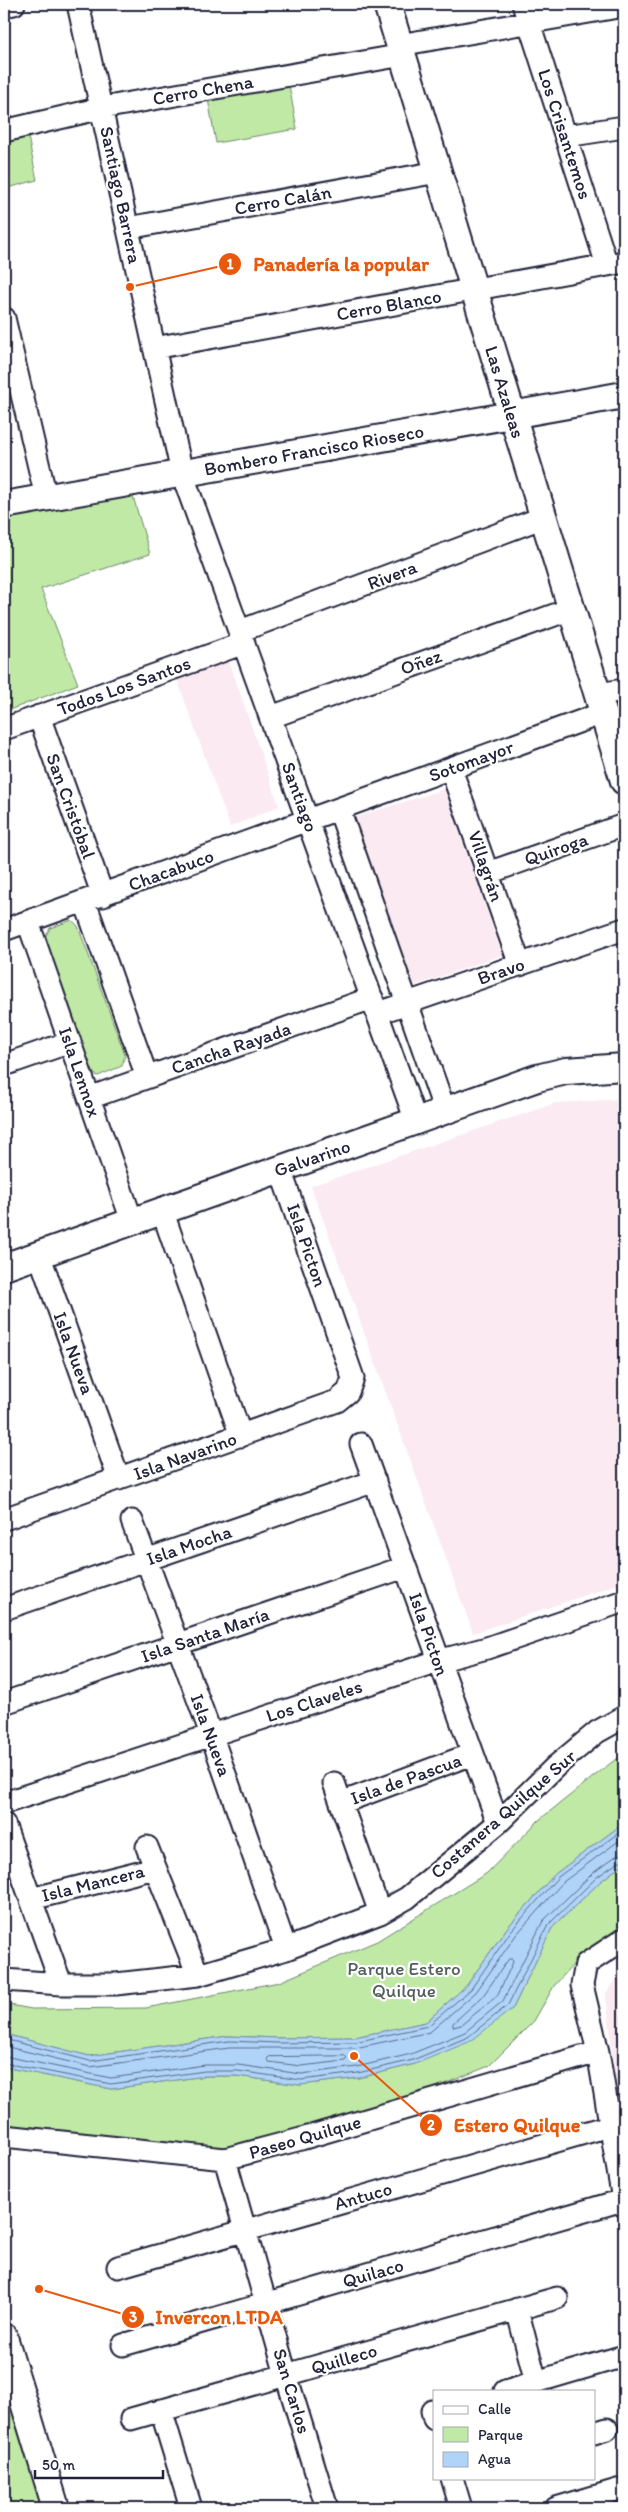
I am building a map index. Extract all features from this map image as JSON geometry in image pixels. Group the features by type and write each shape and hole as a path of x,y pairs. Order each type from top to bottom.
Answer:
{"main road":[{"name":"Las Azaleas","path":"386,4 624,781"},
{"name":"Bombero Francisco Rioseco","path":"4,505 624,396"},
{"name":"Galvarino","path":"5,1263 39,1254 552,1074 624,1068"},
{"path":"4,2337 56,2508"}],"street":[{"path":"4,6 14,4"},
{"name":"Santiago Barrera","path":"78,4 182,473"},
{"name":"Cerro Chena","path":"4,131 102,108 401,50 526,13 624,6"},
{"name":"Los Crisantemos","path":"526,13 566,136 616,264"},
{"path":"566,136 624,127"},
{"name":"Cerro Calán","path":"128,228 438,172"},
{"name":"Cerro Blanco","path":"154,348 616,264"},
{"path":"4,318 46,497"},
{"name":"Santiago","path":"182,473 416,1121"},
{"name":"Rivera","path":"242,637 544,517"},
{"name":"Oñez","path":"271,716 571,609"},
{"name":"Todos Los Santos","path":"4,729 242,637"},
{"name":"Sotomayor","path":"339,809 451,769 601,704 624,690"},
{"name":"San Cristóbal","path":"39,716 147,1077"},
{"name":"Villagrán","path":"451,769 520,964"},
{"name":"Santiago","path":"339,809 445,1111"},
{"name":"Chacabuco","path":"4,930 339,809"},
{"name":"Quiroga","path":"488,873 624,825"},
{"name":"Isla Lennox","path":"28,922 132,1221"},
{"name":"Bravo","path":"375,1005 407,1003 624,929"},
{"name":"Cancha Rayada","path":"89,1098 147,1077 375,1005"},
{"path":"4,1065 70,1042"},
{"name":"Isla Picton","path":"280,1169 354,1378"},
{"path":"162,1210 241,1436"},
{"name":"Isla Nueva","path":"39,1254 119,1479"},
{"name":"Isla Navarino","path":"4,1519 337,1401 348,1392 354,1378"},
{"name":"Isla Picton","path":"361,1444 498,1823"},
{"name":"Isla Mocha","path":"4,1609 375,1481"},
{"name":"Isla Nueva","path":"132,1522 211,1734 286,1949"},
{"name":"Isla Santa María","path":"4,1703 405,1567"},
{"name":"Los Claveles","path":"4,1803 438,1661 487,1648 624,1601"},
{"name":"Costanera Quilque Sur","path":"4,1980 61,1984 116,1984 198,1975 286,1949 380,1913 407,1898 498,1823 556,1766 597,1732 624,1717"},
{"name":"Isla de Pascua","path":"380,1913 337,1793 472,1754"},
{"path":"4,1824 61,1984"},
{"name":"Isla Mancera","path":"147,1848 198,1975"},
{"name":"Isla Mancera","path":"30,1899 155,1868"},
{"path":"624,1939 586,1964 582,1985 598,2052 609,2126 624,2203"},
{"name":"Paseo Quilque","path":"4,2136 225,2159 301,2139 598,2052"},
{"name":"Antuco","path":"118,2267 609,2126"},
{"name":"San Carlos","path":"225,2159 265,2304 327,2508"},
{"name":"Quilaco","path":"123,2345 624,2203"},
{"name":"Quilleco","path":"131,2419 557,2298"},
{"path":"518,2309 536,2382"},
{"path":"508,2390 624,2356"},
{"path":"162,2410 191,2508"},
{"path":"453,2480 461,2508"},
{"path":"556,2508 624,2488"}],"shaded area":[{"path":"229,661 279,806 230,827 177,679"},
{"path":"444,789 502,955 414,986 354,818"},
{"path":"624,1099 624,1582 473,1633 311,1186 556,1103"},
{"path":"624,1966 624,2138 620,2124 606,1993"}],"green space":[{"path":"289,85 297,129 216,143 208,99"},
{"path":"28,137 37,180 4,189 4,142"},
{"path":"132,493 150,554 41,589 78,684 4,712 4,516"},
{"path":"72,920 78,926 125,1055 122,1066 98,1076 92,1073 44,939 50,928"},
{"name":"Parque Estero Quilque","path":"624,1755 624,1823 555,1874 507,1928 467,1985 426,2022 355,2037 277,2038 228,2036 89,2056 4,2034 4,2004 32,2009 146,2008 279,1982 377,1941 487,1873 539,1820 612,1762"},
{"name":"Parque Estero Quilque","path":"624,1863 624,1924 581,1956 554,1986 534,2021 489,2066 397,2103 227,2150 4,2126 4,2067 111,2089 205,2076 237,2076 300,2085 359,2078 415,2064 513,2008 552,1928 601,1881"},
{"path":"4,2358 48,2508 4,2508"}],"water":[{"path":"624,1823 624,1863 601,1881 552,1928 513,2008 471,2041 415,2064 359,2078 300,2085 237,2076 205,2076 111,2089 4,2067 4,2034 89,2056 228,2036 277,2038 355,2037 426,2022 467,1985 507,1928 555,1874"}],"place":[{"name":"Panadería la popular","path":"130,287"},
{"name":"Estero Quilque","path":"354,2056"},
{"name":"Invercon LTDA","path":"39,2289"}]}
